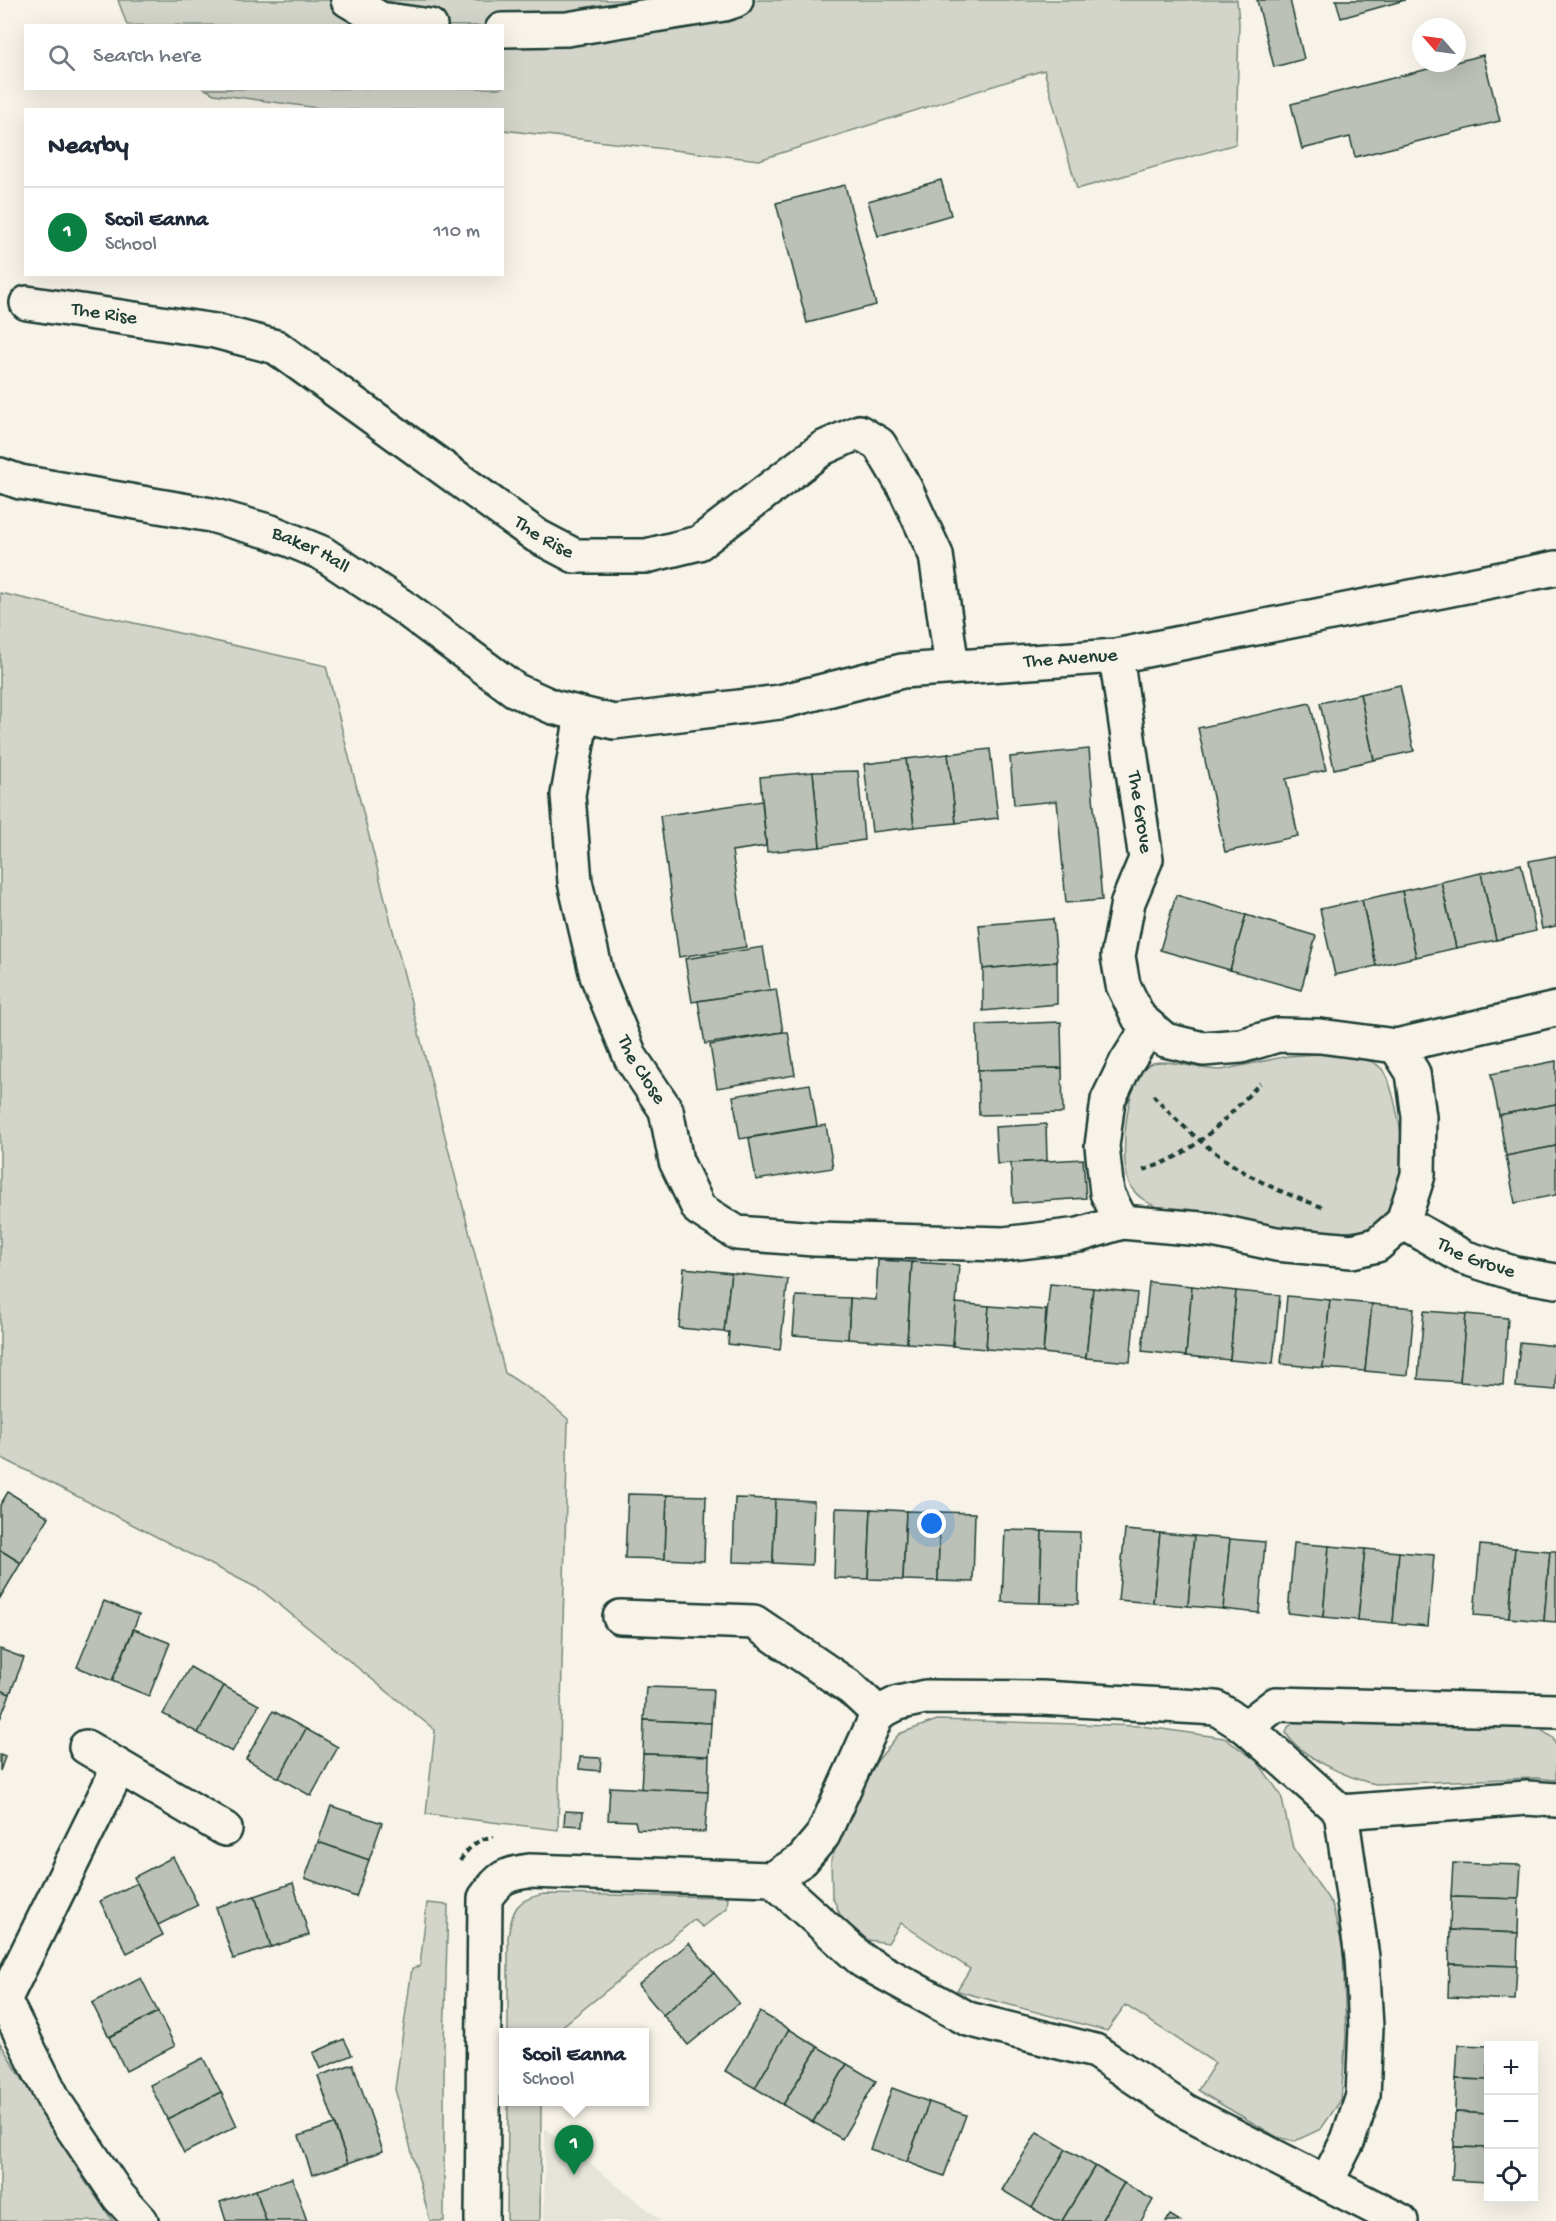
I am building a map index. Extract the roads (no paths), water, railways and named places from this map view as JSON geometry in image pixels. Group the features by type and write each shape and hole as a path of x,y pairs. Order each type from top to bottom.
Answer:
{"street":[{"path":"348,0 380,19 416,24"},
{"path":"504,30 567,29 724,4 736,0"},
{"name":"The Rise","path":"27,303 215,331 276,347 537,536 575,556 646,556 699,543 823,448 859,432 879,444 904,488 936,555 952,667"},
{"name":"Baker Hall","path":"0,475 20,482 211,515 270,532 322,553 403,607 515,690 553,707 582,715"},
{"name":"The Avenue","path":"582,715 614,722 780,702 902,671 1116,656 1556,568"},
{"name":"The Grove","path":"1116,656 1146,859 1128,902 1118,956 1123,985 1139,1018 1165,1040 1203,1049 1241,1046 1278,1035 1320,1036 1396,1046 1556,1009"},
{"name":"The Close","path":"582,715 568,795 578,893 597,976 631,1058 666,1110 676,1161 699,1209 737,1233 814,1239 909,1242 1004,1244 1079,1235 1122,1222"},
{"path":"1149,1027 1126,1063 1108,1100 1102,1146 1107,1192 1122,1222 1212,1230 1276,1244 1352,1251 1377,1245 1403,1222 1418,1175 1419,1117 1413,1073 1396,1046"},
{"name":"The Grove","path":"1403,1222 1463,1257 1516,1274 1556,1281"},
{"path":"620,1617 754,1622 851,1688 878,1713"},
{"path":"482,2221 485,1898 495,1883 508,1874 529,1871 772,1879 802,1860 824,1835 878,1713 898,1703 925,1697 1042,1698 1216,1708 1246,1727 1341,1812 1362,1957 1365,2027 1363,2096 1348,2140 1326,2183"},
{"path":"1246,1727 1276,1704 1556,1711"},
{"path":"86,1747 225,1829"},
{"path":"119,1767 2,2000 55,2102 119,2197 141,2221"},
{"path":"1341,1812 1527,1798 1556,1800"},
{"path":"772,1879 863,1961 949,2009 968,2019 1095,2050 1187,2112 1401,2221"}],"place":[{"name":"Scoil Eanna","path":"574,2175"}]}
